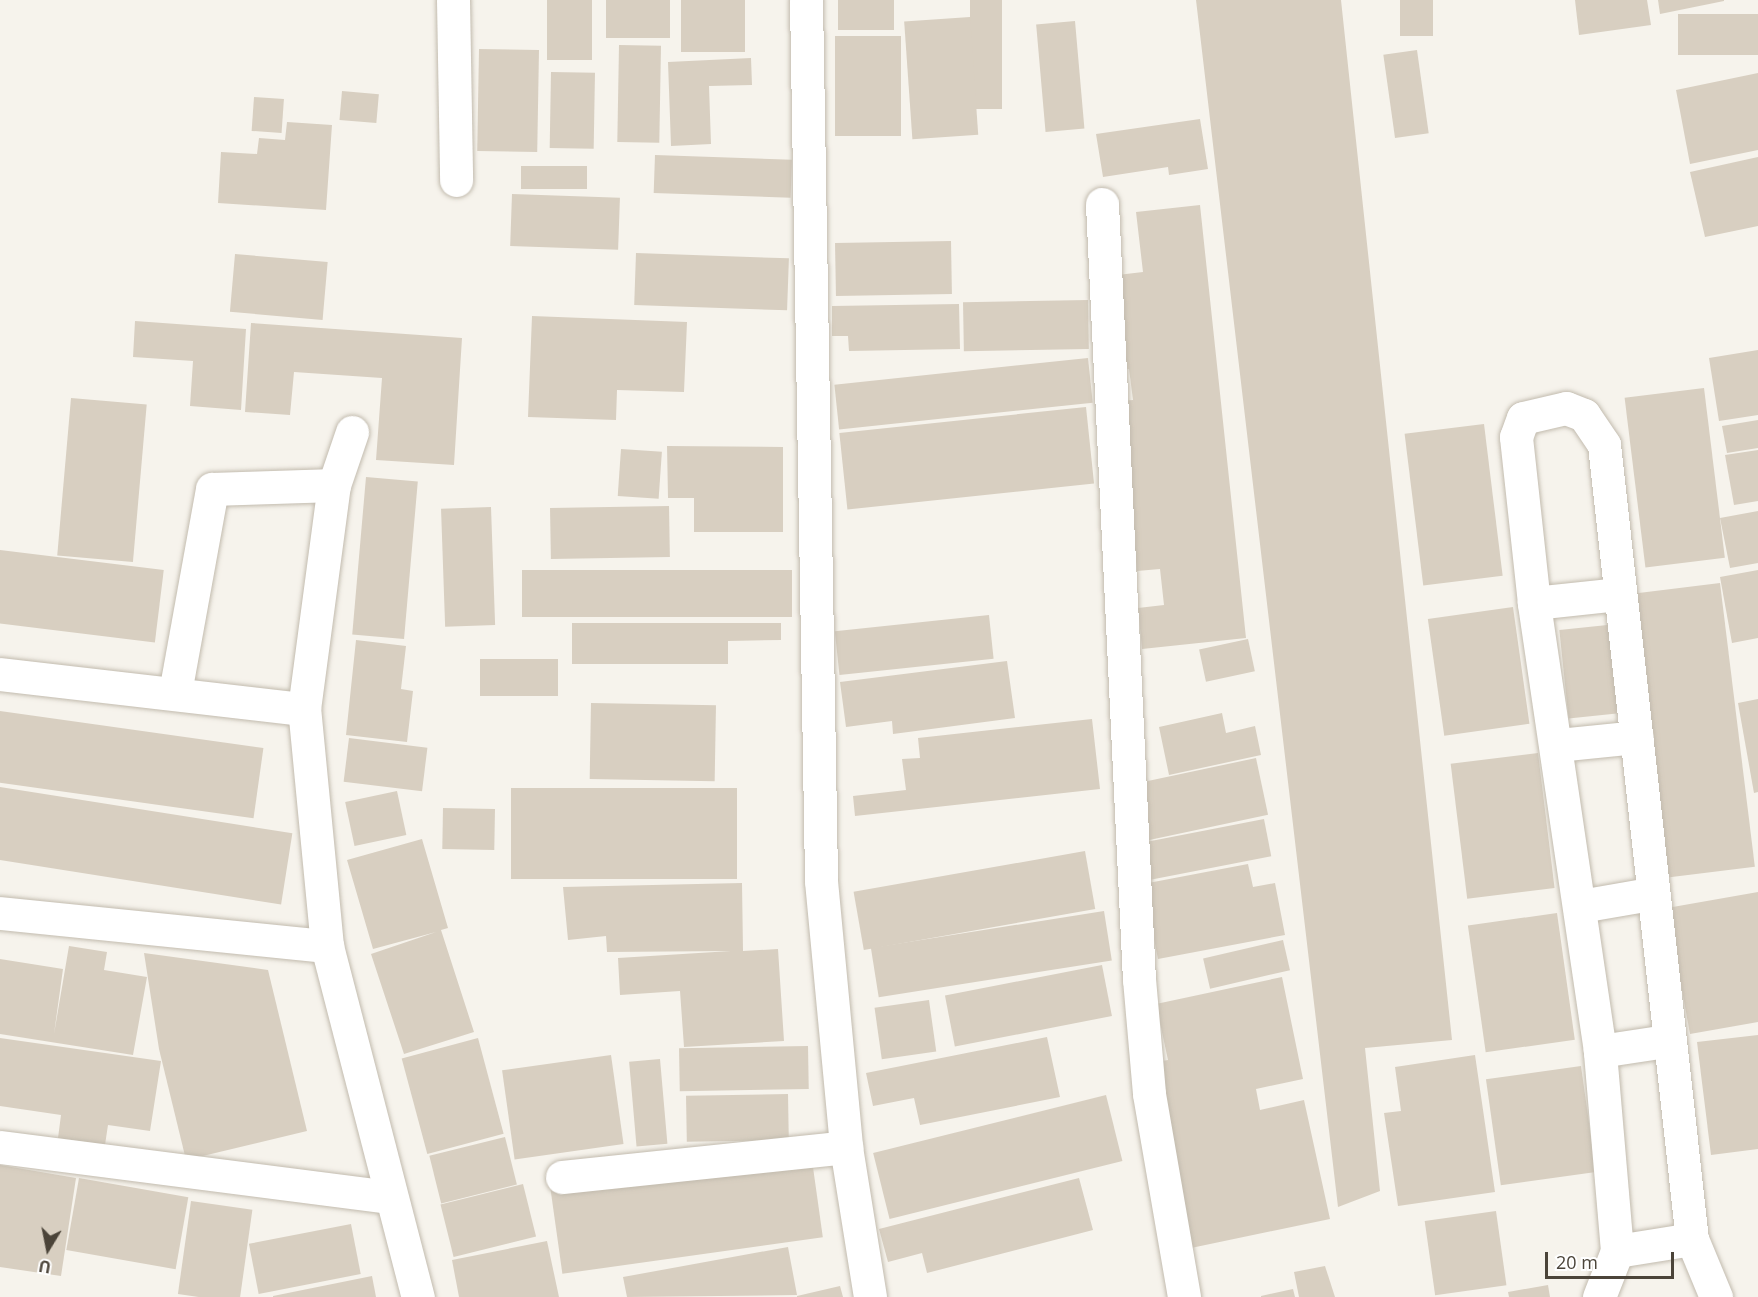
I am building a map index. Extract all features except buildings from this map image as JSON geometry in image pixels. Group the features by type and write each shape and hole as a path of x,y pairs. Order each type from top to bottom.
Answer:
{"street":[{"path":"453,0 456,180"},
{"path":"806,0 821,881 846,1147 870,1297"},
{"path":"1102,204 1118,627 1139,979 1149,1094 1184,1297"},
{"path":"1599,1297 1617,1251 1600,1051 1558,746 1534,603 1517,427 1522,418 1566,408 1584,415 1604,445 1618,594 1637,737 1650,894 1666,1041 1692,1239 1716,1297"},
{"path":"352,432 334,485 304,709 327,946 390,1197 418,1297"},
{"path":"175,692 205,504 212,489 334,485"},
{"path":"1534,603 1618,594"},
{"path":"0,674 175,692 304,709"},
{"path":"1558,746 1637,737"},
{"path":"1581,906 1650,894"},
{"path":"0,914 327,946"},
{"path":"1600,1051 1666,1041"},
{"path":"0,1147 390,1197"},
{"path":"562,1177 846,1147"},
{"path":"1617,1251 1692,1239"}]}
